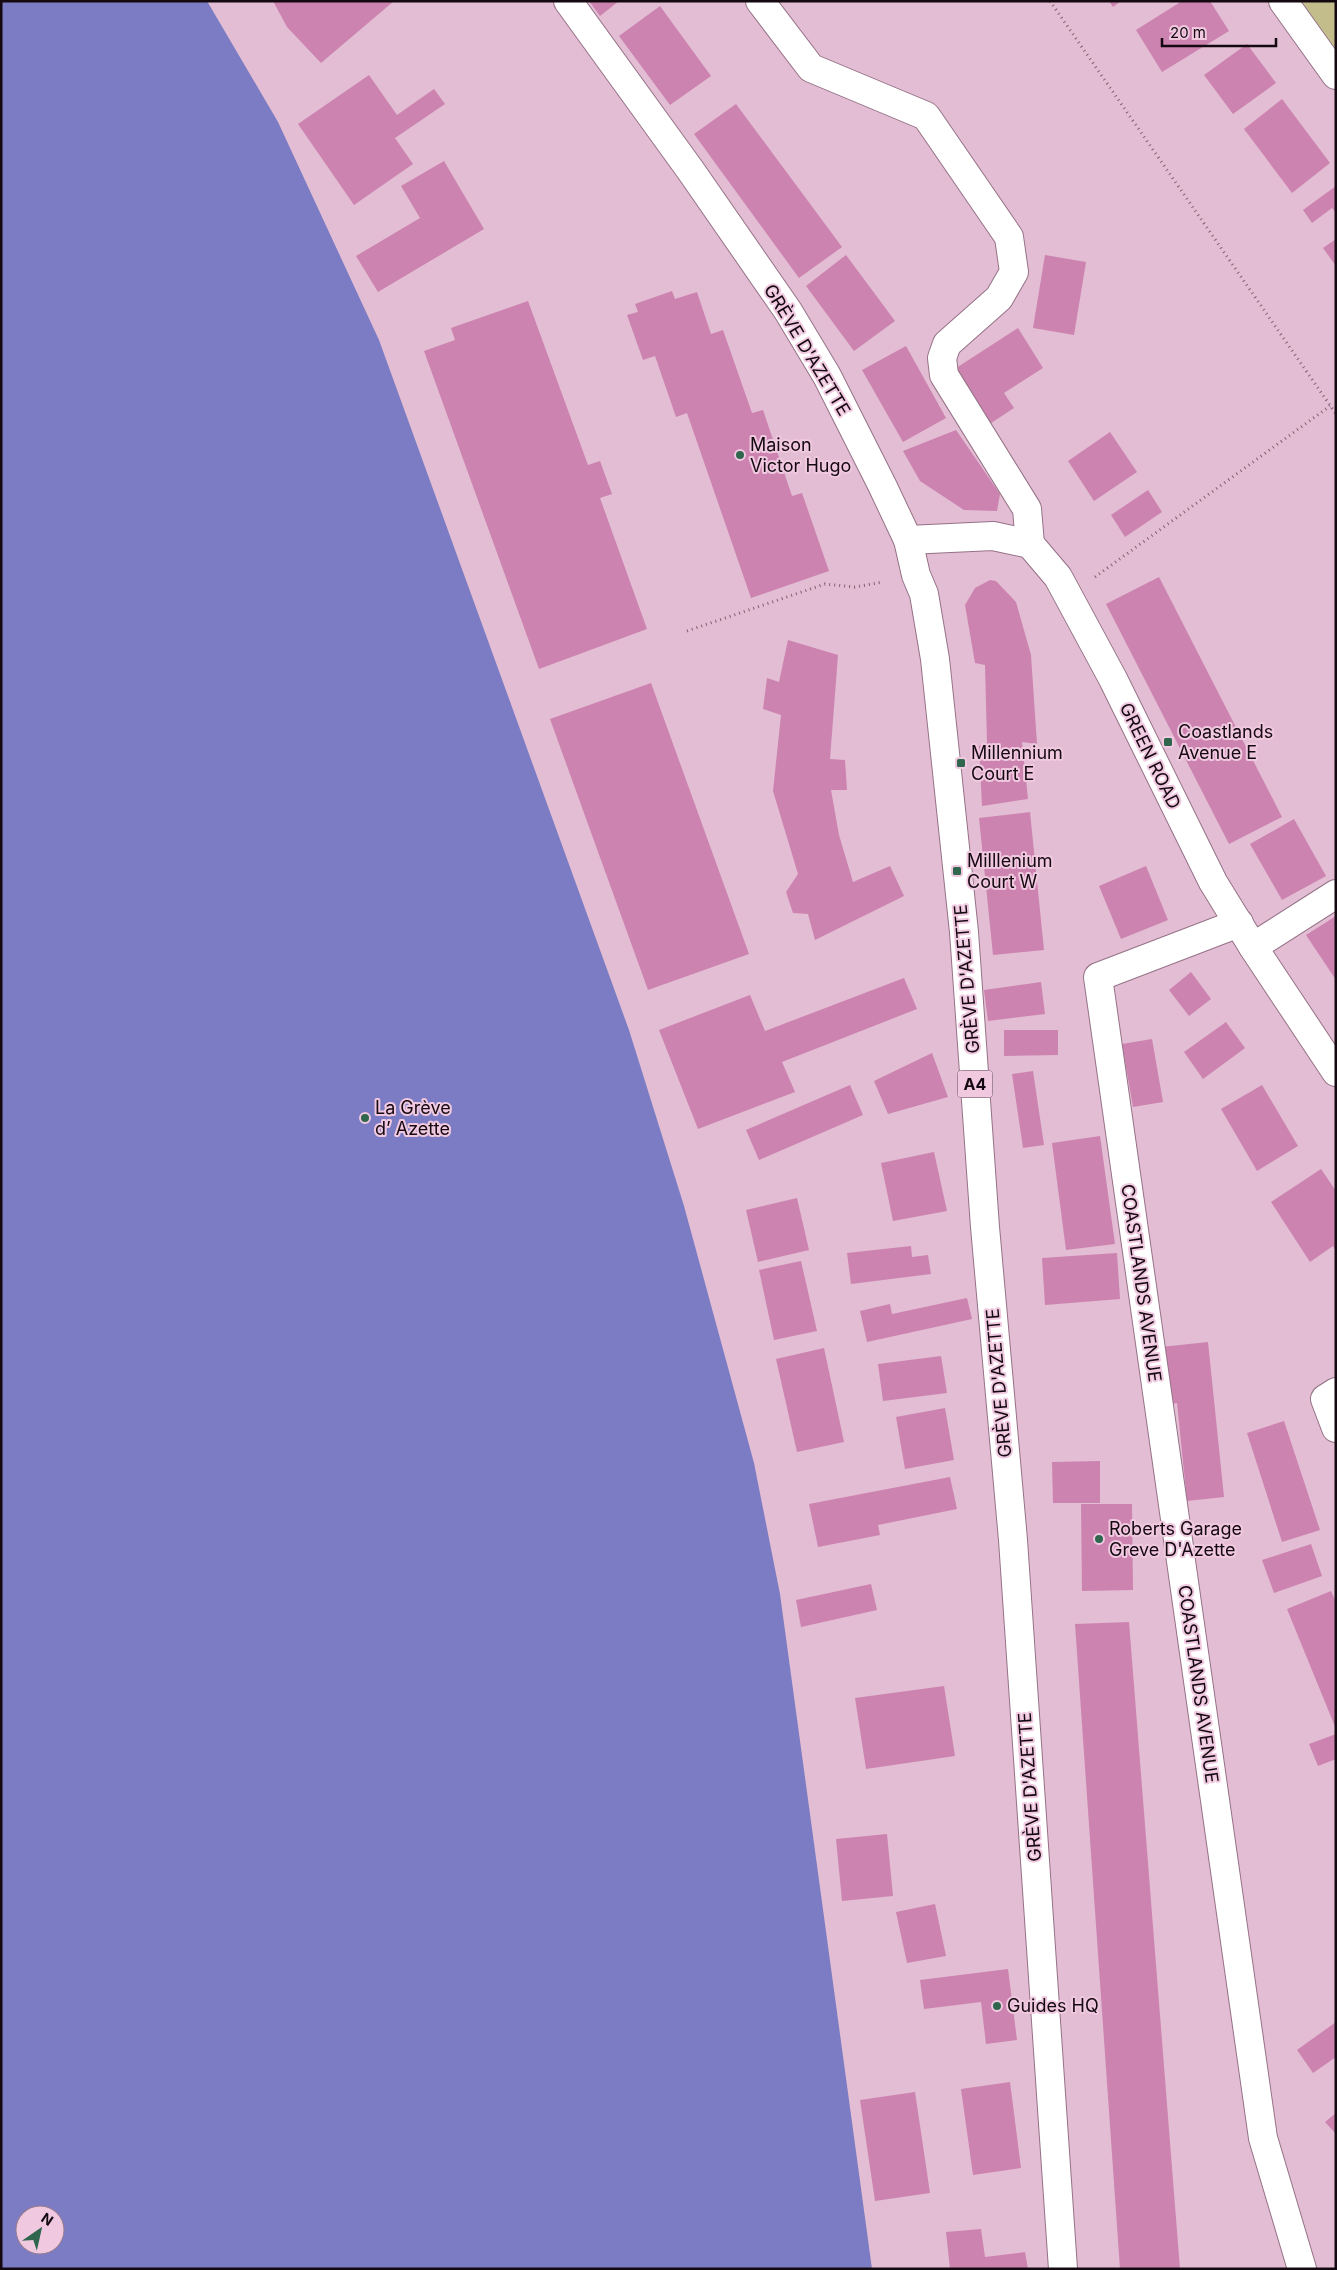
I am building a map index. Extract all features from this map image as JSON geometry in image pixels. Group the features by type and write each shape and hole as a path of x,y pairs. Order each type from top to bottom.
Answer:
{"main road":[{"name":"GRÈVE D'AZETTE","path":"568,1 691,170 788,311 827,376 908,540 916,575 924,594 935,659 964,932 985,1227 1014,1550 1063,2269"},
{"path":"760,1 811,68 926,116 1009,236 1014,272 999,298 947,344 942,358 944,375 1027,509 1030,544 993,536 908,540"},
{"path":"1283,1 1336,75"},
{"name":"GREEN ROAD","path":"1030,544 1058,577 1213,882 1253,947 1336,1072"},
{"path":"1253,947 1336,894"},
{"name":"COASTLANDS AVENUE","path":"1239,923 1098,977 1263,2138 1302,2269"},
{"path":"1336,1392 1325,1399 1336,1428"}],"path":[{"path":"1050,1 1336,414"},
{"path":"1100,574 1330,406"},
{"path":"687,631 825,584 854,587 886,581"}],"shaded area":[{"path":"1301,1 1336,1 1336,50"}],"water":[{"name":"La Grève d’ Azette","path":"1,1 207,1 278,122 379,340 629,1030 684,1206 754,1463 780,1594 872,2269 1,2269"}],"building":[{"path":"273,1 394,1 321,63 287,27"},
{"path":"589,1 619,1 600,16"},
{"path":"1109,1 1121,1 1113,7"},
{"path":"1182,1 1210,1 1229,31 1162,72 1136,30"},
{"path":"660,6 711,76 670,105 619,36"},
{"path":"1247,44 1276,83 1233,114 1204,75"},
{"path":"369,75 397,115 434,89 445,104 395,138 413,164 354,205 298,124"},
{"path":"1282,99 1330,163 1292,193 1244,129"},
{"path":"736,104 842,247 799,278 694,134"},
{"path":"444,161 484,229 378,292 356,256 420,218 401,186"},
{"path":"1336,186 1336,213 1332,208 1312,223 1303,210"},
{"path":"1336,239 1336,266 1323,248"},
{"path":"846,255 895,321 854,351 806,286"},
{"path":"1045,255 1086,262 1074,335 1033,328"},
{"name":"Maison Victor Hugo","path":"672,291 675,299 697,292 711,334 723,330 752,413 763,410 792,496 802,493 829,571 751,598 687,413 676,417 655,356 643,360 627,315 638,312 635,304"},
{"path":"528,301 588,465 600,461 612,494 600,498 647,629 539,669 424,351 455,340 451,328"},
{"path":"1018,328 1043,368 1004,393 1014,408 988,425 953,370"},
{"path":"906,346 946,418 903,442 862,370"},
{"path":"956,430 1000,494 997,511 964,510 920,481 903,451"},
{"path":"1110,432 1137,472 1094,501 1068,461"},
{"path":"1148,490 1162,512 1125,537 1111,515"},
{"path":"1159,577 1282,817 1229,844 1106,604"},
{"path":"990,580 996,581 1016,602 1031,655 1037,744 1022,742 1028,799 982,806 979,746 987,743 985,665 975,663 965,605 975,588"},
{"path":"788,640 838,655 830,759 845,760 847,790 831,790 839,835 853,882 890,866 904,896 815,940 808,914 793,913 786,892 798,874 773,791 781,715 763,709 767,678 779,682"},
{"path":"651,683 749,954 648,990 550,719"},
{"path":"1030,812 1044,950 993,955 979,818"},
{"path":"1294,819 1326,876 1282,900 1250,844"},
{"path":"1146,866 1168,920 1121,939 1099,886"},
{"path":"1336,916 1336,980 1306,935"},
{"path":"1191,972 1211,999 1189,1016 1169,990"},
{"path":"904,978 917,1009 782,1062 795,1092 698,1129 659,1030 750,995 765,1031"},
{"path":"1041,982 1045,1014 988,1021 984,990"},
{"path":"1226,1022 1245,1048 1203,1079 1184,1052"},
{"path":"1004,1030 1058,1030 1058,1055 1004,1056"},
{"path":"1152,1039 1163,1102 1133,1107 1122,1044"},
{"path":"932,1053 948,1097 888,1114 874,1081"},
{"path":"1033,1071 1044,1145 1023,1148 1012,1074"},
{"path":"850,1085 863,1115 759,1160 746,1130"},
{"path":"1262,1085 1298,1146 1257,1171 1221,1109"},
{"path":"1100,1136 1115,1244 1066,1250 1052,1143"},
{"path":"934,1152 947,1211 893,1221 881,1163"},
{"path":"1321,1169 1336,1191 1336,1251 1333,1246 1310,1262 1271,1202"},
{"path":"797,1198 809,1250 758,1262 746,1210"},
{"path":"911,1246 912,1257 928,1255 931,1274 851,1284 847,1253"},
{"path":"1117,1253 1120,1299 1045,1305 1042,1258"},
{"path":"801,1261 817,1331 774,1340 759,1270"},
{"path":"967,1298 972,1319 867,1342 860,1311 890,1304 892,1314"},
{"path":"1208,1342 1224,1497 1187,1501 1177,1403 1166,1405 1161,1347"},
{"path":"824,1348 844,1442 797,1452 776,1359"},
{"path":"941,1356 947,1393 883,1401 878,1364"},
{"path":"945,1408 954,1460 905,1469 896,1417"},
{"path":"1284,1421 1320,1530 1282,1542 1247,1433"},
{"path":"1100,1461 1100,1503 1053,1503 1052,1462"},
{"path":"950,1477 957,1509 878,1525 880,1535 818,1547 809,1504"},
{"path":"1081,1504 1132,1504 1133,1590 1082,1591"},
{"path":"1311,1544 1322,1576 1274,1593 1262,1560"},
{"path":"871,1584 877,1610 801,1627 796,1600"},
{"path":"1331,1591 1336,1602 1336,1729 1287,1609"},
{"path":"1129,1622 1180,2269 1120,2269 1075,1624"},
{"path":"944,1686 955,1756 866,1769 855,1698"},
{"path":"1336,1734 1336,1759 1318,1766 1309,1744"},
{"path":"887,1834 893,1896 842,1901 836,1839"},
{"path":"935,1904 946,1956 907,1963 896,1912"},
{"name":"Guides HQ","path":"1008,1969 1017,2040 986,2044 981,2002 924,2009 920,1980"},
{"path":"1336,2022 1336,2057 1313,2073 1297,2050"},
{"path":"1010,2082 1021,2168 973,2175 961,2089"},
{"path":"915,2092 930,2193 875,2201 860,2100"},
{"path":"1336,2113 1336,2134 1325,2122"},
{"path":"981,2229 985,2257 1025,2252 1028,2269 950,2269 946,2232"}],"place":[{"name":"Maison Victor Hugo","path":"740,455"},
{"name":"Coastlands Avenue E","path":"1168,742"},
{"name":"Millennium Court E","path":"961,763"},
{"name":"Milllenium Court W","path":"957,871"},
{"name":"La Grève d’ Azette","path":"365,1118"},
{"name":"Roberts Garage Greve D'Azette","path":"1099,1539"},
{"name":"Guides HQ","path":"997,2006"}]}
